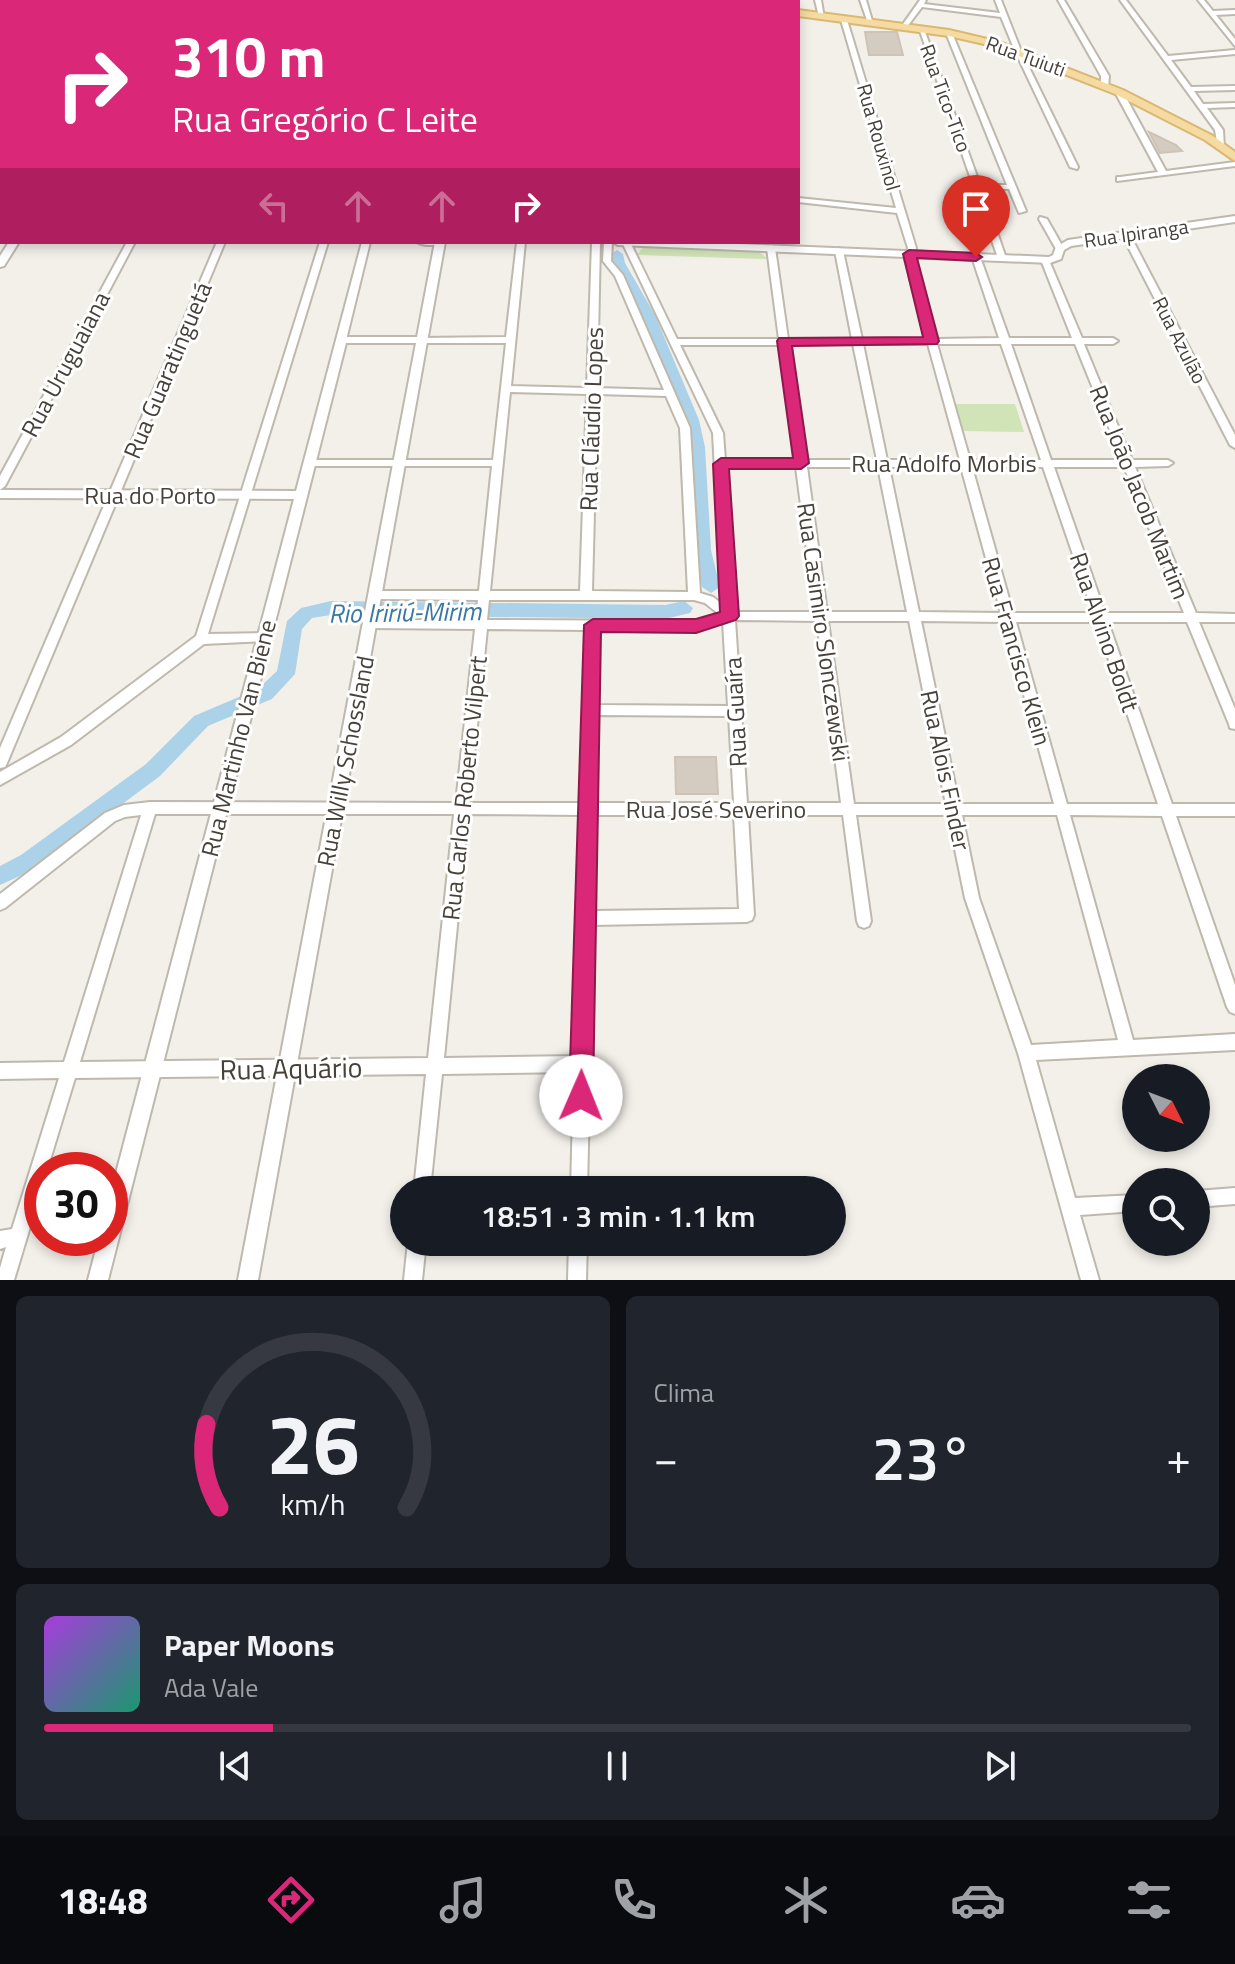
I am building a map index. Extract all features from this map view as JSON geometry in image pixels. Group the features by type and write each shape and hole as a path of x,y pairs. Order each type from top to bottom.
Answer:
{"main road":[{"name":"Rua Tuiuti","path":"800,13 949,33 1018,51 1119,92 1221,146 1235,157"}],"street":[{"path":"818,0 822,17"},
{"path":"863,0 871,23"},
{"path":"998,0 1018,51 1074,167"},
{"path":"1061,0 1105,76 1105,86"},
{"path":"1123,0 1221,134 1221,146"},
{"path":"1201,0 1235,44"},
{"path":"904,27 922,2 1004,15"},
{"path":"1211,13 1235,12"},
{"name":"Rua Rouxinol","path":"844,20 912,248 909,254"},
{"name":"Rua Tico-Tico","path":"921,29 1002,258"},
{"path":"949,33 1022,211"},
{"path":"1166,58 1235,52"},
{"path":"1189,89 1235,88"},
{"path":"1119,92 1163,173"},
{"path":"1201,106 1235,105"},
{"path":"1120,179 1235,164"},
{"path":"977,187 1013,187"},
{"path":"800,200 900,211"},
{"path":"1043,219 1060,249"},
{"name":"Rua Ipiranga","path":"1045,260 1057,257 1060,249 1068,243 1235,219"},
{"name":"Rua Azulão","path":"1126,235 1235,445"},
{"path":"0,264 13,244"},
{"name":"Rua Uruguaiana","path":"0,486 130,244"},
{"name":"Rua Guaratinguetá","path":"0,763 220,244"},
{"path":"0,779 66,741 201,639 323,244"},
{"name":"Rua Martinho Van Biene","path":"128,1168 365,244"},
{"name":"Rua Willy Schossland","path":"248,1280 440,244"},
{"name":"Rua Carlos Roberto Vilpert","path":"423,1176 521,244"},
{"name":"Rua Cláudio Lopes","path":"586,596 596,244"},
{"path":"608,244 607,261 619,275 685,428 694,596"},
{"name":"Rua Guaíra","path":"586,918 747,915 721,464 715,424 627,244"},
{"path":"702,244 1045,260"},
{"name":"Rua Casimiro Slonczewski","path":"778,246 784,341 864,921"},
{"name":"Rua Alois Finder","path":"839,251 978,919 1026,1053 1090,1280"},
{"name":"Rua Francisco Klein","path":"909,254 1128,1048"},
{"name":"Rua Alvino Boldt","path":"976,257 1235,1007"},
{"name":"Rua João Jacob Martim","path":"1045,260 1235,724"},
{"path":"341,340 511,340"},
{"path":"675,342 1113,341"},
{"path":"505,389 670,393"},
{"path":"309,463 497,463"},
{"name":"Rua Adolfo Morbis","path":"721,464 1168,463"},
{"name":"Rua do Porto","path":"0,494 301,495"},
{"path":"373,610 482,600 694,596 709,600 730,616"},
{"path":"373,610 480,621 696,626 730,616 1235,618"},
{"path":"579,1176 593,625"},
{"path":"201,639 263,638"},
{"path":"591,710 735,711"},
{"path":"5,1280 9,1238 69,1070 150,808"},
{"name":"Rua José Severino","path":"0,903 110,817 124,811 150,808 1235,810"},
{"path":"1026,1053 1235,1042"},
{"name":"Rua Aquário","path":"0,1071 582,1064"},
{"path":"1210,1198 1235,1196"},
{"path":"1069,1207 1122,1204"},
{"name":"Rua Martinho Van Biene","path":"98,1280 105,1256"},
{"path":"413,1280 416,1256"},
{"path":"577,1280 578,1256"}],"green space":[{"path":"644,246 759,252 768,259 637,255"},
{"path":"955,404 1015,404 1024,432 962,431"}],"building":[{"path":"865,32 897,32 903,55 869,55"},
{"path":"1149,132 1176,145 1182,151 1160,153"},
{"path":"675,757 716,757 718,794 676,794"}],"waterway":[{"name":"Rio Iririú-Mirim","path":"617,254 618,263 648,315 691,420 697,447 703,550 711,587"},
{"name":"Rio Iririú-Mirim","path":"0,876 28,862 153,770 201,721 265,694 286,674 293,626 307,613 331,608 665,612 684,608"}],"route":[{"path":"581,1096 593,625 696,626 730,616 721,464 801,463 784,341 932,341 909,254 976,257"}]}
